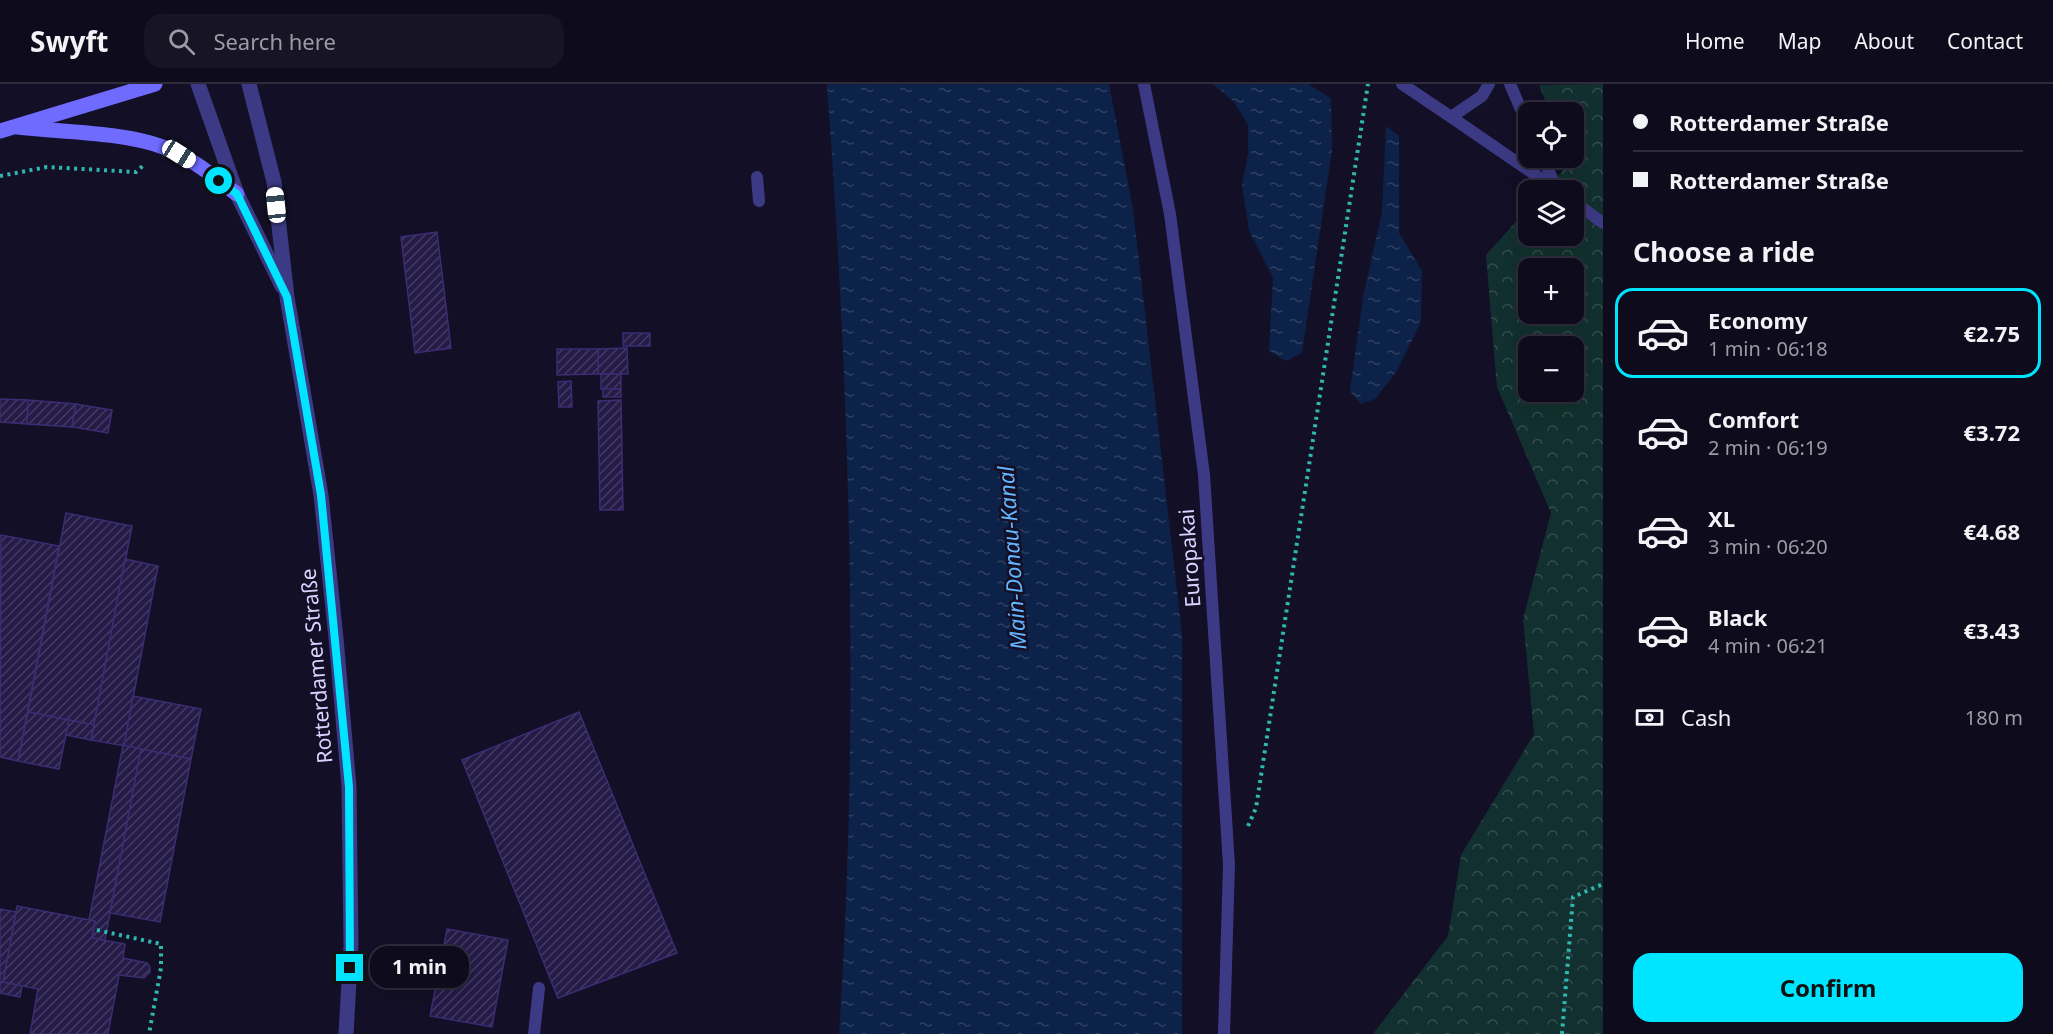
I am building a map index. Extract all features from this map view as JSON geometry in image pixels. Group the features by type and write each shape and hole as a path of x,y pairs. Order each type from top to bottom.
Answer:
{"main road":[{"path":"0,131 155,84"},
{"path":"17,127 136,141 162,147 179,154 237,194"}],"street":[{"name":"Rotterdamer Straße","path":"198,84 237,194 287,297"},
{"name":"Rotterdamer Straße","path":"249,84 274,182 287,297 321,495 349,787 351,946 346,1034"}],"lane":[{"name":"Europakai","path":"1144,84 1170,214 1204,475 1229,865 1224,1034"},
{"path":"1402,84 1542,180"},
{"path":"1451,117 1482,96 1489,84"},
{"path":"1510,84 1518,103"},
{"path":"757,177 759,201"},
{"path":"1584,209 1603,223"},
{"path":"534,1034 539,988"}],"path":[{"path":"1247,827 1256,808 1368,84"},
{"path":"1562,1034 1574,897 1603,884"},
{"path":"98,930 161,944 161,968 148,1034"}],"green space":[{"path":"1603,84 1603,1034 1373,1034 1448,936 1461,855 1534,734 1523,619 1551,513 1497,387 1486,255 1518,219 1518,246 1584,246 1584,180 1554,180 1565,168 1584,168 1584,102 1546,102 1539,85"}],"water":[{"name":"Main-Donau-Kanal","path":"827,84 1109,84 1133,209 1182,634 1182,1034 839,1034 849,797 850,559 842,321"},
{"path":"1213,84 1308,84 1331,98 1332,150 1302,353 1286,361 1269,351 1273,278 1249,231 1242,185 1248,154 1248,125 1234,102"},
{"path":"1386,126 1399,136 1399,233 1422,271 1421,322 1397,371 1375,399 1361,404 1350,391 1363,297 1382,212"}],"building":[{"path":"437,232 451,348 415,353 401,237"},
{"path":"623,333 650,333 650,346 623,346"},
{"path":"627,348 628,374 598,374 598,349"},
{"path":"557,349 598,349 598,374 557,375"},
{"path":"601,374 621,374 621,389 601,389"},
{"path":"571,381 572,407 559,407 558,382"},
{"path":"603,389 621,389 621,397 603,397"},
{"path":"0,399 28,400 27,424 0,422"},
{"path":"28,400 76,404 72,427 27,424"},
{"path":"621,400 623,510 600,510 598,401"},
{"path":"76,404 112,410 108,433 72,427"},
{"path":"66,513 132,526 94,725 28,712"},
{"path":"1,535 59,546 18,761 0,757"},
{"path":"125,559 158,566 124,746 91,740"},
{"path":"133,696 201,709 191,759 124,746"},
{"path":"28,712 69,720 59,769 18,761"},
{"path":"579,712 677,953 558,998 462,760"},
{"path":"69,720 94,725 91,740 66,735"},
{"path":"123,745 141,749 105,940 92,938 95,921 89,920"},
{"path":"141,749 191,759 160,922 110,913"},
{"path":"17,906 95,921 92,938 125,944 123,958 147,963 150,967 150,972 144,978 119,975 108,1034 30,1034 38,989 3,982"},
{"path":"0,909 16,912 3,982 22,986 20,997 0,993"},
{"path":"447,929 508,940 492,1027 430,1016"}],"route":[{"path":"219,181 237,194 287,297 321,495 349,787 350,968"}]}
